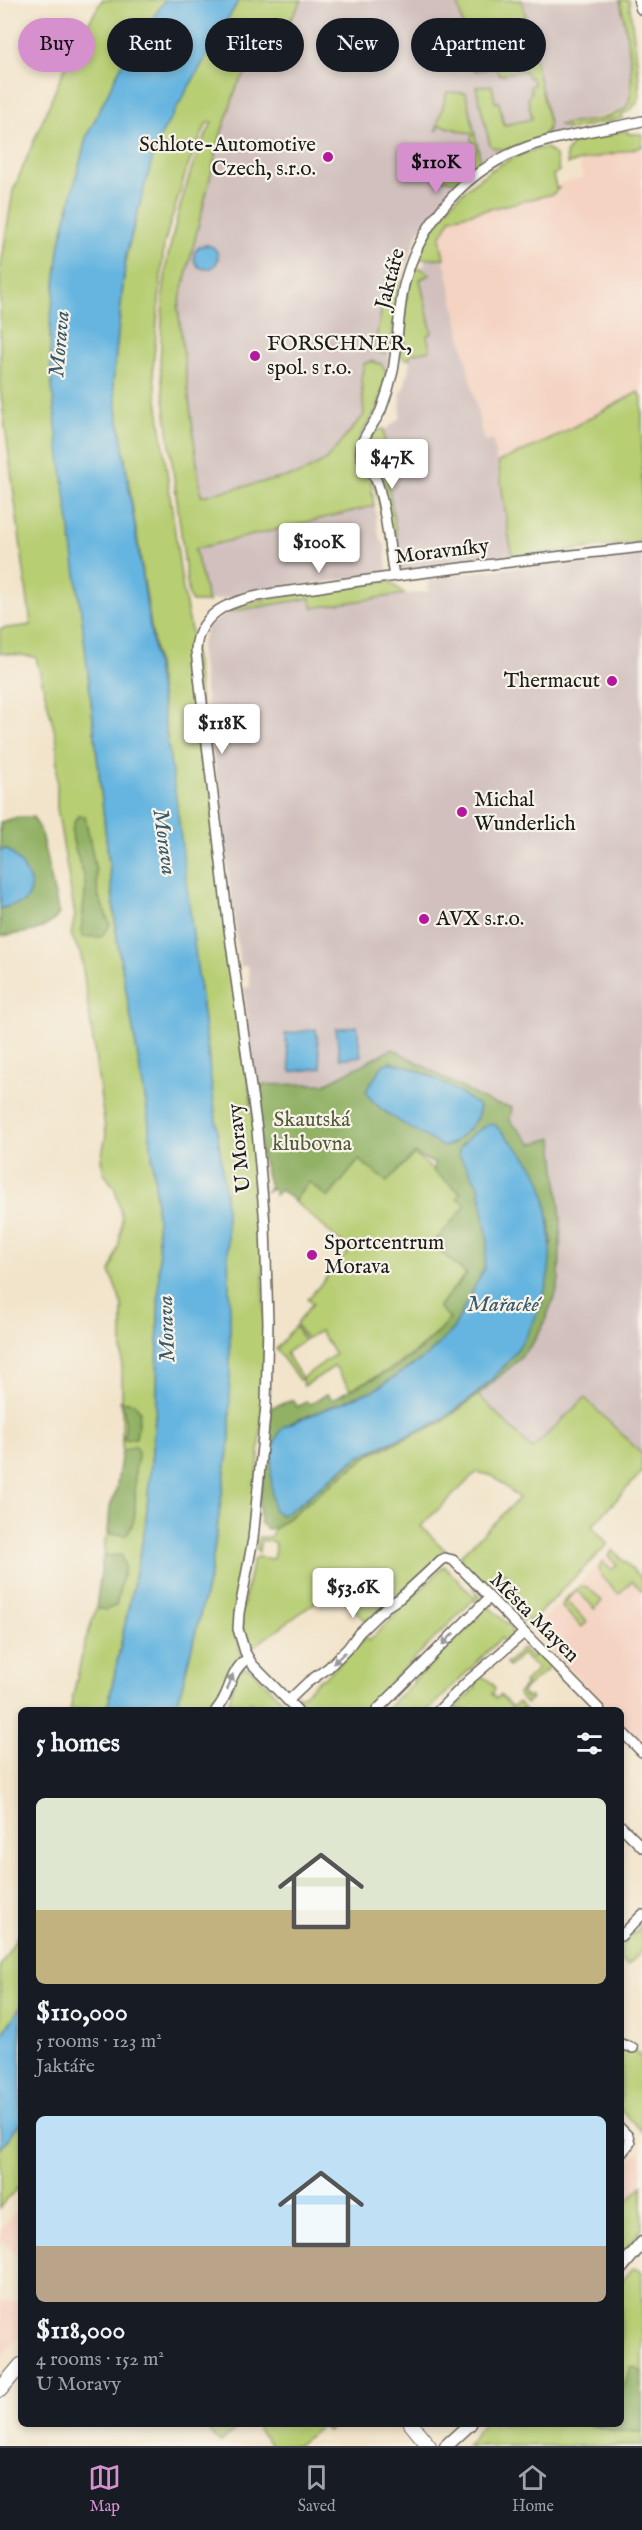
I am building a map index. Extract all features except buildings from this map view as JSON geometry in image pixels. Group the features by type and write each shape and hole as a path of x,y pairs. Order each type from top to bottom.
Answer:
{"main road":[{"path":"624,2264 642,2243"},
{"path":"0,2390 18,2369"},
{"path":"413,2427 429,2446"},
{"path":"446,2446 467,2427"}],"street":[{"name":"Jaktáře","path":"394,576 377,484 361,457 361,448 390,386 404,285 420,242 443,206 464,185 500,159 558,138 642,121"},
{"name":"Moravníky","path":"248,599 394,576 642,547"},
{"name":"U Moravy","path":"248,599 223,608 211,617 200,633 196,651 228,922 257,1130 265,1215 268,1323 266,1405 253,1539 238,1621 238,1632 248,1658"},
{"name":"Města Mayen","path":"288,1701 308,1682 328,1668 386,1607 400,1598 441,1560 448,1558 453,1560 597,1707"},
{"path":"380,1707 489,1598"},
{"path":"442,1707 469,1680 524,1633"},
{"path":"219,1707 223,1702 235,1670 248,1658 294,1707"},
{"path":"624,1734 642,1752"},
{"path":"624,1829 642,1847"},
{"path":"624,1933 642,1915"},
{"path":"624,2045 633,2048"},
{"path":"624,2132 630,2143 624,2150"}],"shaded area":[{"path":"281,0 620,0 630,50 632,83 629,104 623,110 587,120 581,128 522,143 474,171 449,191 418,233 401,277 386,376 370,421 360,436 357,447 357,453 370,476 379,536 385,546 387,572 208,601 183,552 160,366 163,297 167,260 182,199 207,131 240,72 304,72 304,18 271,18"},
{"path":"642,147 642,397 637,392 549,440 498,462 493,439 484,442 440,238 451,218 553,195 559,188 558,184 583,178 579,161"},
{"path":"426,258 444,258 484,442 493,439 512,557 405,571 401,569 385,461 384,431 400,418 401,392 409,367 415,301"},
{"path":"642,552 642,1454 586,1397 532,1449 478,1395 515,1363 532,1344 542,1328 556,1293 561,1235 558,1192 538,1142 532,1144 510,1121 509,1107 464,1089 392,1049 325,1084 256,1084 243,988 250,987 248,966 240,966 200,648 207,627 230,612 311,598 313,608 429,591 428,578"},
{"path":"613,1550 642,1579 642,1743 624,1724 624,1707 607,1707 532,1631"},
{"path":"639,2152 642,2155 642,2185 624,2203 624,2168"},
{"path":"18,2208 18,2255 0,2240 0,2229"},
{"path":"0,2302 18,2302 18,2338 0,2359"}],"green space":[{"path":"102,0 165,0 153,18 107,18 107,72 118,72 86,138 60,243 50,326 51,376 82,619 118,946 147,1108 155,1184 159,1259 157,1396 145,1529 108,1707 71,1707 84,1646 96,1608 103,1609 105,1539 123,1521 130,1455 122,1451 122,1305 110,1272 119,1244 122,1218 115,1189 104,1173 101,1160 106,1135 81,955 71,935 75,916 57,808 57,741 36,657 0,653 0,629 31,625 0,387 0,272 13,191 63,72 95,72 95,18 92,18"},
{"path":"239,0 302,0 291,18 228,18"},
{"path":"457,0 522,0 526,18 461,18"},
{"path":"620,0 629,0 638,66 639,98 632,108 622,114 623,118 570,130 559,125 608,117 623,110 628,103 631,91 630,58"},
{"path":"205,58 205,72 248,72 237,86 221,134 178,308 201,496 300,474 325,461 364,415 361,379 364,364 370,361 381,364 387,372 377,410 360,436 357,447 357,453 370,476 374,506 195,549 208,602 192,602 189,597 160,366 167,260 192,167 212,122 207,123 187,168 164,244 153,369 182,584 193,641 262,1190 265,1386 253,1523 235,1622 241,1655 233,1665 222,1697 215,1707 177,1707 211,1571 230,1437 209,1059 157,664 113,382 126,256 157,140"},
{"path":"498,72 513,72 500,75"},
{"path":"524,72 538,72 549,123 548,129 543,136 507,150 494,148 490,145 476,87 492,85 495,102 499,102 504,125 532,119 528,98 531,92 530,86 534,85"},
{"path":"447,92 466,93 480,158 476,165 455,182 422,173 424,165 428,166 434,144 468,155 473,142 472,134 440,125 436,130"},
{"path":"627,130 628,134 642,134 642,147 567,164 566,154 574,141"},
{"path":"546,148 556,156 559,171 553,175 556,188 559,188 553,194 451,218 440,238 444,258 422,259 420,256 426,239 437,221 469,187 508,160"},
{"path":"421,268 430,275 420,279 432,333 427,335 430,350 410,354 410,359 405,359 400,355 407,294 413,270"},
{"path":"387,278 400,280 391,345 385,353 381,353 374,350"},
{"path":"638,392 642,397 642,542 512,557 498,462 549,440"},
{"path":"384,429 385,461 401,568 396,565 366,455 368,442 376,430"},
{"path":"389,581 405,594 312,608 311,598 230,612 229,610 264,599"},
{"path":"78,816 85,816 96,871 98,894 110,925 101,937 82,937 85,884 72,832"},
{"path":"18,817 33,817 40,829 59,914 40,929 0,936 0,908 9,906 19,861 6,849 0,850 0,822"},
{"name":"Skautská klubovna","path":"392,1049 469,1092 499,1105 512,1107 510,1121 532,1144 553,1138 561,1221 559,1280 542,1328 532,1344 515,1363 478,1395 442,1422 369,1455 275,1528 267,1529 260,1523 259,1504 271,1407 294,1400 297,1407 306,1402 311,1404 327,1394 333,1400 408,1359 423,1347 450,1318 438,1307 467,1274 432,1245 466,1205 457,1198 461,1193 434,1172 434,1164 415,1153 387,1182 359,1160 328,1198 309,1182 294,1201 280,1190 275,1195 274,1189 266,1191 270,1187 261,1154 253,1085 325,1084","holes":["390,1062 428,1074 467,1098 478,1118 451,1145 443,1147 374,1103 366,1091 383,1065","483,1127 545,1197 552,1242 506,1365 474,1396 438,1421 359,1457 296,1507 273,1509 273,1464 294,1421 376,1389 427,1356 452,1331 484,1269 488,1241 479,1186 459,1155 462,1144"]},
{"path":"414,1154 461,1193 466,1205 433,1245 466,1274 438,1307 450,1318 428,1341 404,1360 350,1389 335,1366 304,1386 302,1379 299,1380 276,1349 295,1326 304,1340 286,1353 302,1378 335,1354 320,1331 306,1339 296,1324 313,1303 308,1299 350,1250 294,1201 315,1174 359,1160 398,1167"},
{"path":"478,1395 532,1449 585,1398 642,1454 642,1472 592,1526 608,1544 533,1619 521,1621 517,1619 512,1615 521,1606 507,1591 513,1585 505,1572 491,1584 488,1591 461,1564 460,1556 519,1498 493,1476 477,1472 421,1526 446,1551 399,1596 393,1597 367,1622 334,1589 253,1647 249,1640 245,1640 240,1620 253,1560 257,1557 273,1559 276,1543 261,1540 259,1552 256,1548 258,1537 270,1537 275,1528 369,1455 442,1422"},
{"path":"120,1401 134,1403 140,1411 136,1438 122,1440 125,1420"},
{"path":"136,1446 138,1457 135,1470 133,1522 126,1535 108,1533 110,1507 116,1491 122,1451"},
{"path":"613,1550 642,1579 642,1591 632,1581 619,1594 601,1576 599,1568 602,1561 611,1570 617,1565 608,1556"},
{"path":"121,1555 125,1566 116,1606 105,1610 96,1608 103,1556"},
{"path":"444,1566 475,1598 478,1595 472,1587 481,1596 478,1604 473,1600 366,1707 306,1707 296,1697 299,1694 302,1696 321,1678 323,1679 363,1641 359,1637 362,1634 369,1641"},
{"path":"580,1586 589,1588 602,1601 595,1609 577,1590 566,1601 587,1622 582,1627 562,1607 564,1600"},
{"path":"487,1605 511,1627 512,1638 507,1644 501,1638 432,1707 389,1707 435,1659 454,1643 453,1641 470,1627"},
{"path":"522,1649 532,1657 537,1652 549,1664 548,1669 521,1692 527,1698 530,1696 532,1698 526,1704 518,1694 526,1685 524,1683 538,1669 522,1654 509,1667 506,1664"},
{"path":"244,1667 252,1670 288,1707 249,1702 249,1705 229,1703 235,1675"},
{"path":"479,1676 487,1679 493,1685 495,1690 492,1694 496,1699 500,1695 512,1707 456,1707 476,1687 471,1682"},
{"path":"518,1702 523,1707 512,1707"},
{"path":"642,1925 642,1951 627,1966 624,1963 624,1943"},
{"path":"18,1935 18,2011 0,2038 0,1967"},
{"path":"624,2049 636,2052 642,2058 642,2131 624,2114"},
{"path":"18,2126 18,2187 0,2208 0,2149"},
{"path":"642,2186 642,2229 624,2249 624,2204"},
{"path":"633,2268 642,2271 642,2446 466,2446 481,2427 624,2427 624,2278"},
{"path":"635,2367 642,2373 642,2432 616,2431 598,2427 624,2427 624,2385 631,2368"},
{"path":"207,2427 239,2427 220,2443"},
{"path":"320,2427 297,2446 271,2446 257,2428"}],"water":[{"name":"Morava","path":"165,0 239,0 229,18 205,18 205,59 157,142 126,255 113,382 176,798 225,1191 228,1252 230,1437 211,1571 177,1707 108,1707 145,1529 157,1396 159,1259 155,1184 147,1108 118,946 82,619 51,376 50,326 60,243 86,138 118,72 193,72 193,18 153,18"},
{"path":"206,245 214,249 218,257 214,265 206,269 198,265 194,257 198,249"},
{"path":"6,849 23,866 31,890 22,903 0,908 0,850"},
{"path":"357,1026 361,1056 340,1059 336,1029"},
{"path":"316,1029 321,1068 291,1072 285,1034"},
{"path":"390,1062 414,1069 437,1080 479,1106 479,1112 472,1125 461,1136 443,1147 378,1106 366,1091 383,1065"},
{"name":"Mařacké","path":"489,1124 495,1125 527,1158 541,1181 544,1194 550,1249 547,1280 539,1308 527,1335 490,1381 466,1402 431,1425 361,1456 340,1470 302,1502 281,1515 273,1509 271,1466 278,1434 284,1426 376,1389 427,1356 452,1331 484,1269 488,1241 479,1186 459,1155 459,1149 470,1136"},
{"path":"18,2011 18,2126 0,2149 0,2038"}],"place":[{"name":"Schlote-Automotive Czech, s.r.o.","path":"328,157"},
{"name":"FORSCHNER, spol. s r.o.","path":"255,356"},
{"name":"Thermacut","path":"612,681"},
{"name":"Michal Wunderlich","path":"462,812"},
{"name":"AVX s.r.o.","path":"424,919"},
{"name":"Sportcentrum Morava","path":"312,1255"}]}
